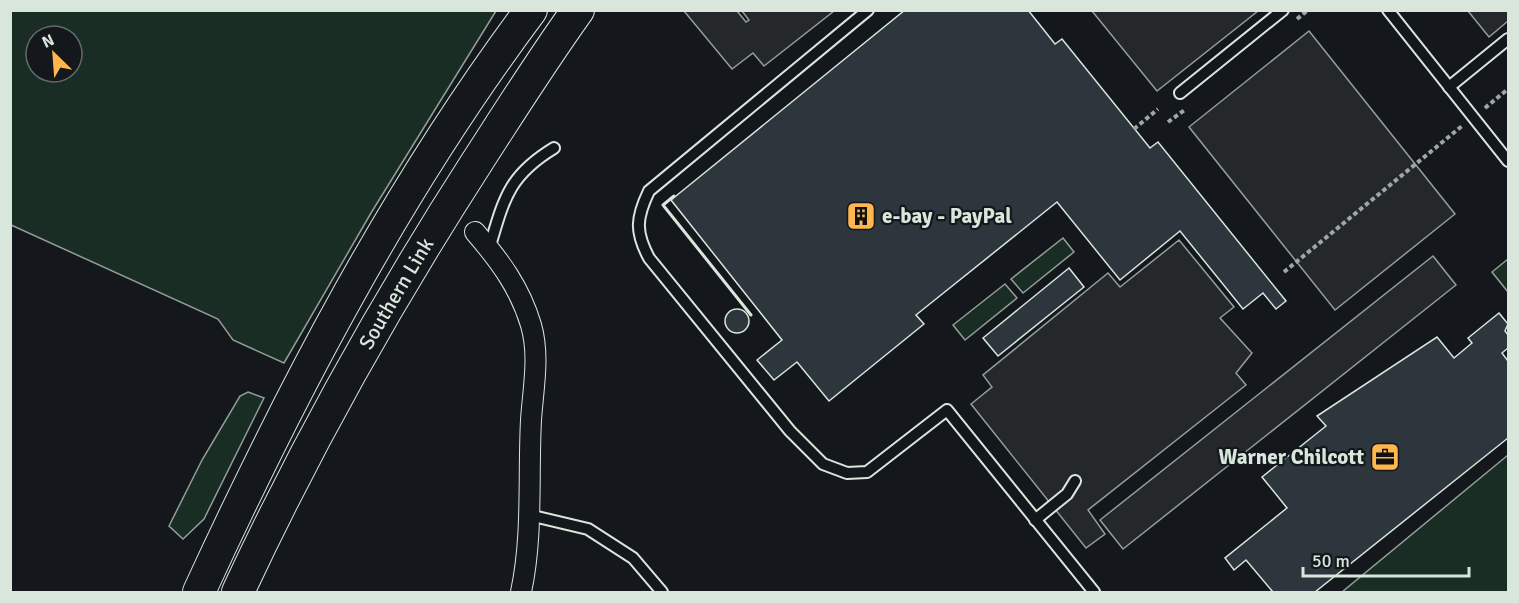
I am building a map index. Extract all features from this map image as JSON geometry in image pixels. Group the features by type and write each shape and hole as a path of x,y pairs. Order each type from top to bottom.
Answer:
{"main road":[{"name":"Southern Link","path":"199,592 292,399 396,213 476,84 531,10"},
{"name":"Southern Link","path":"238,592 333,403 426,241 550,48 578,10"}],"street":[{"path":"475,232 504,265 520,294 532,327 536,366 531,419 528,559 521,592"}],"lane":[{"path":"867,10 649,191 641,208 639,241 649,258 790,431 823,464 848,473 867,472 947,410 1094,592"},
{"path":"1180,93 1283,10"},
{"path":"1388,10 1509,161"},
{"path":"1449,87 1509,39"},
{"path":"489,249 505,196 532,162 555,148"},
{"path":"1035,520 1067,494 1075,481"},
{"path":"529,515 588,530 633,558 662,592"}],"path":[{"path":"1284,272 1509,89"},
{"path":"1134,129 1158,109"}],"green space":[{"path":"11,10 496,10 371,213 284,363 233,340 218,319 11,225"},
{"path":"1063,238 1074,252 1023,293 1011,279"},
{"path":"1508,259 1508,292 1492,272"},
{"path":"1005,284 1017,298 965,340 953,325"},
{"path":"248,392 264,398 204,519 183,539 169,526 202,460 240,396"},
{"path":"1508,455 1508,592 1342,592"}],"shaded area":[{"path":"684,11 737,11 746,22 749,20 742,11 834,11 764,66 753,53 732,69"},
{"path":"1092,11 1258,11 1157,91"},
{"path":"1468,11 1508,11 1508,21 1489,37"},
{"path":"1309,31 1455,214 1335,310 1189,127"},
{"path":"1179,240 1234,307 1220,318 1252,353 1236,373 1246,385 1088,510 1105,534 1086,548 971,404 992,387 983,375 1108,273 1120,287"},
{"path":"1433,256 1456,285 1123,549 1100,520"}],"building":[{"name":"e-bay - PayPal","path":"905,10 1028,10 1055,44 1062,39 1150,148 1158,142 1286,301 1276,309 1263,293 1243,309 1180,231 1120,280 1057,202 916,315 924,324 829,401 797,362 774,380 757,360 782,340 671,200"},
{"path":"1069,268 1084,287 998,356 983,338"},
{"path":"737,309 745,313 749,321 745,329 737,333 729,329 725,321 729,313"},
{"name":"Warner Chilcott","path":"1499,313 1508,324 1505,331 1508,335 1508,348 1502,353 1508,361 1508,438 1315,592 1273,592 1246,560 1234,570 1225,558 1287,508 1262,477 1326,426 1317,416 1437,337 1454,358 1472,343 1468,338"}],"wall":[{"path":"674,196 663,205 751,315"}],"place":[{"name":"e-bay - PayPal","path":"861,216"},
{"name":"Warner Chilcott","path":"1385,457"}]}
